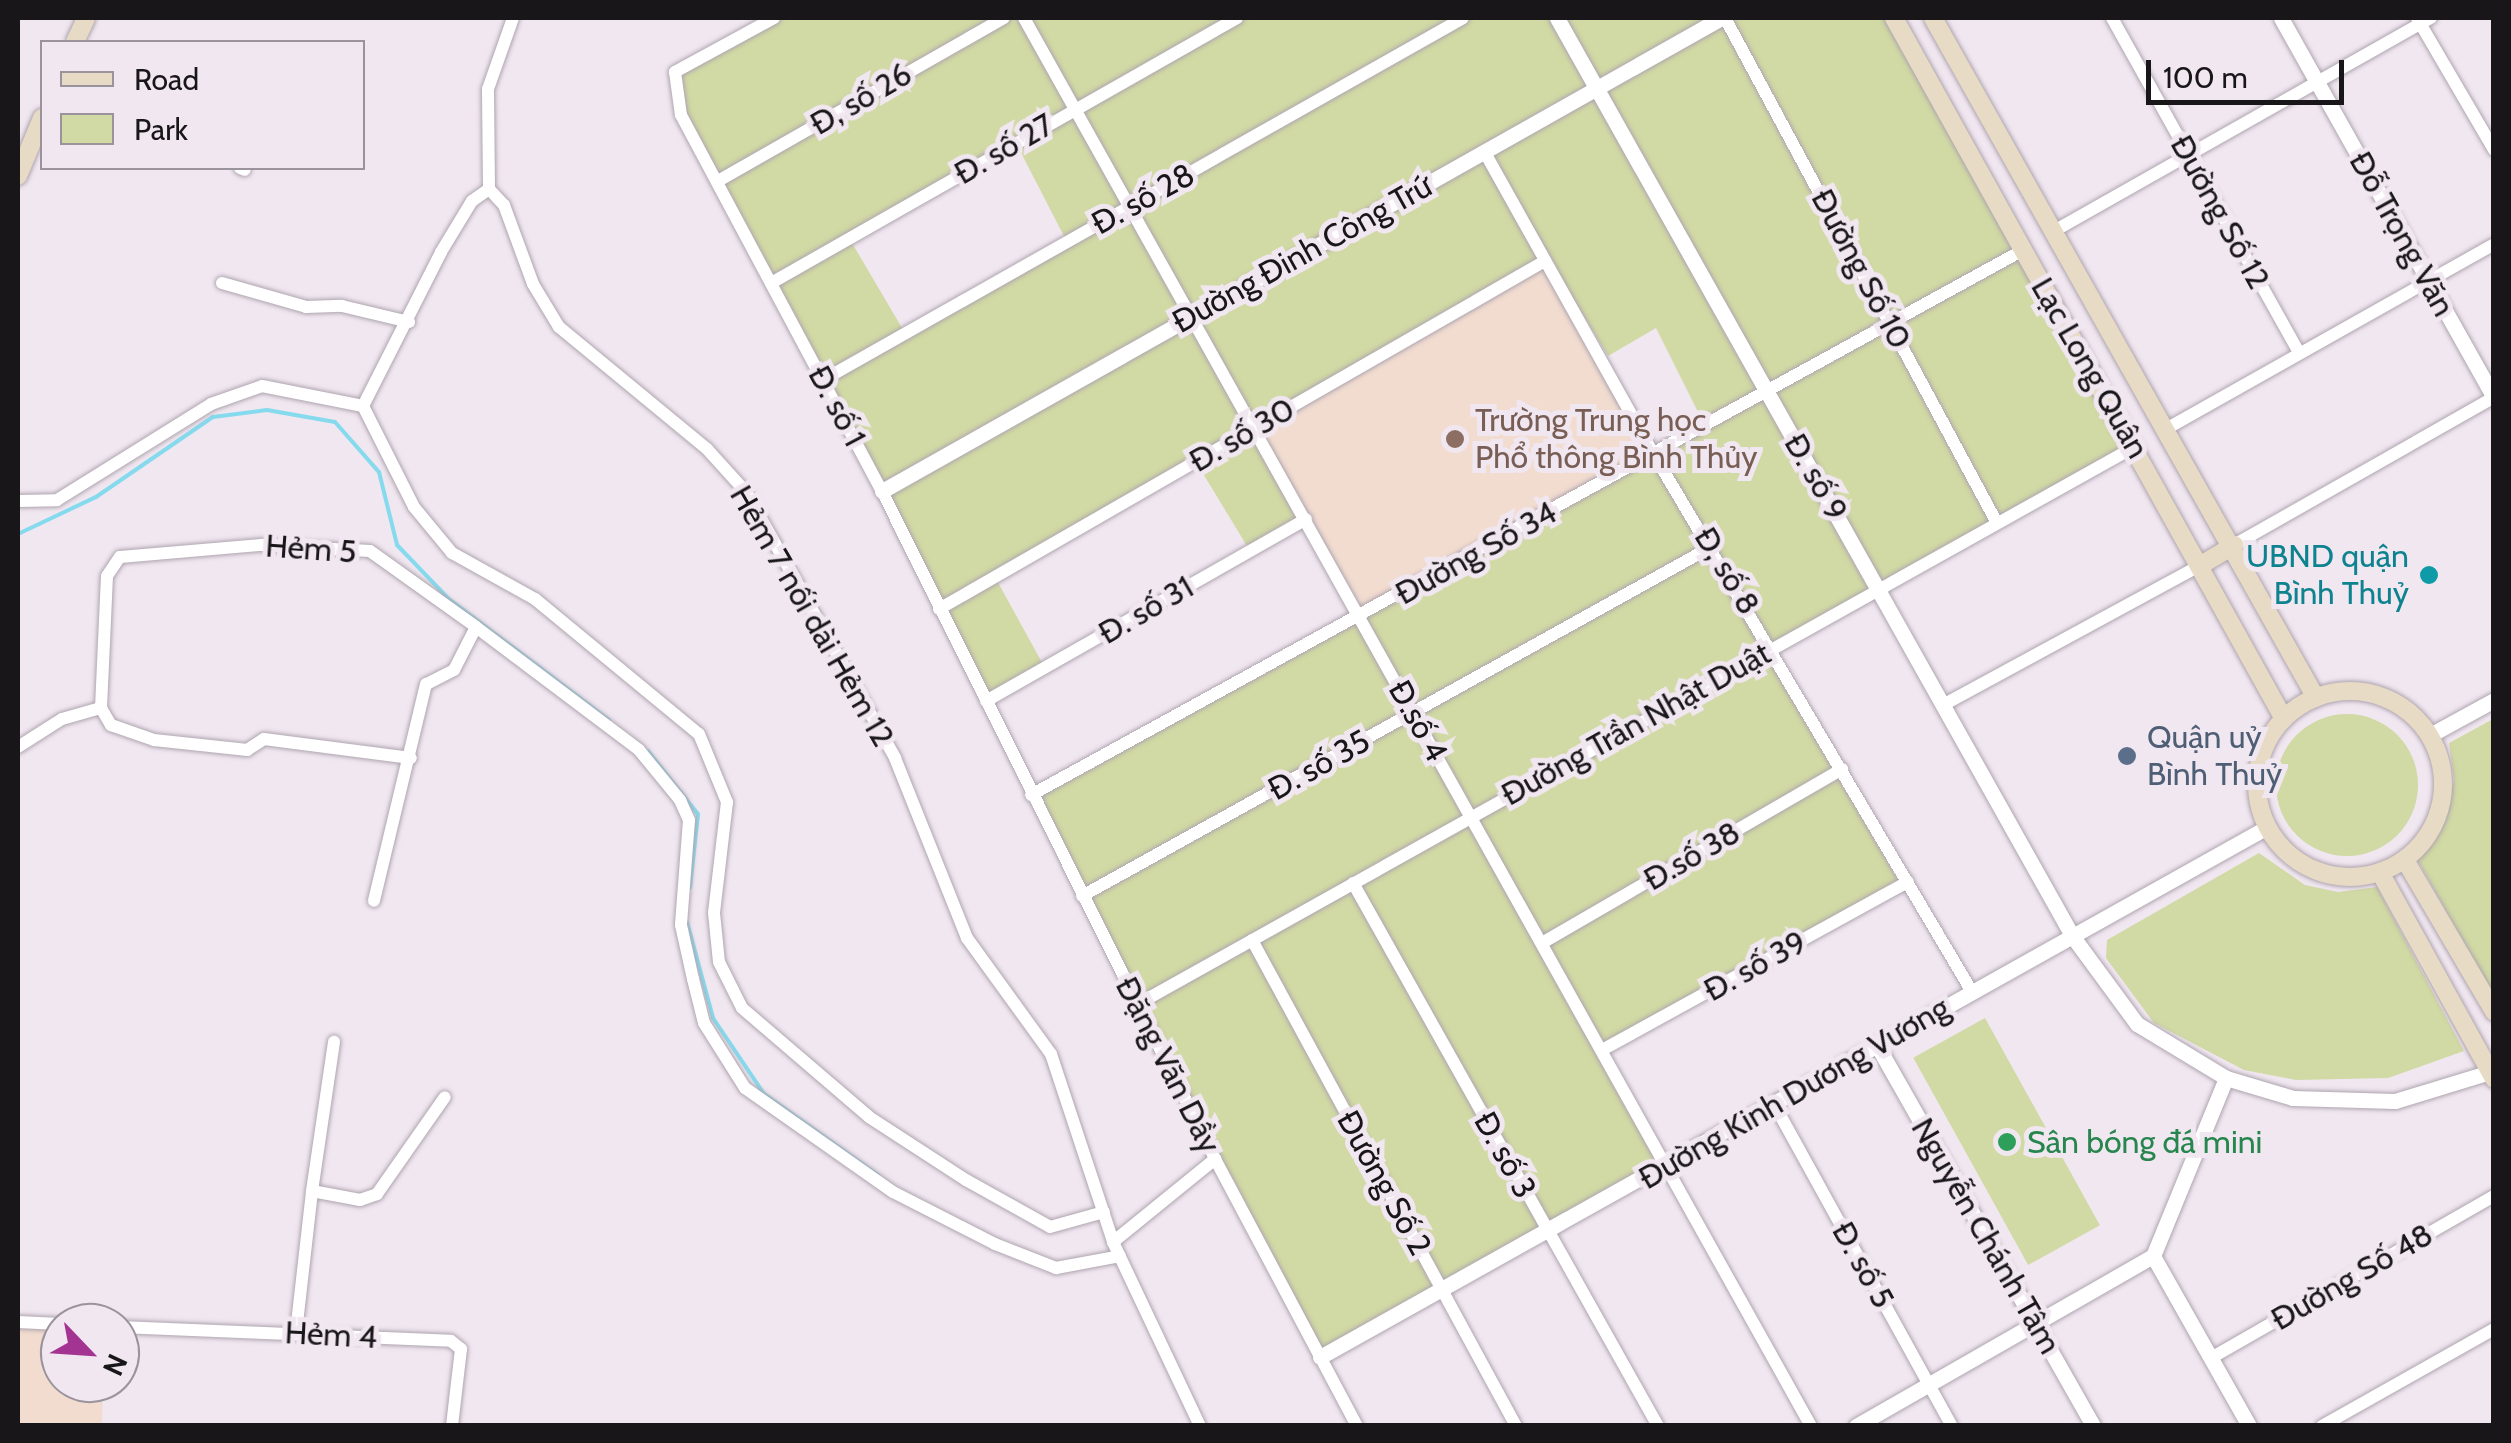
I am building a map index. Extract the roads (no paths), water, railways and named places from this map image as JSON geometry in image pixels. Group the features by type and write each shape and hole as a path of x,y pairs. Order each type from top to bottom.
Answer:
{"main road":[{"name":"Lạc Long Quân","path":"1894,18 2136,446 2284,719"},
{"name":"Lạc Long Quân","path":"1933,18 2234,545 2316,698"},
{"path":"18,176 40,123"},
{"path":"2023,250 2054,231"},
{"path":"2136,446 2166,430"},
{"path":"2201,566 2234,545"},
{"path":"2342,692 2392,700 2430,735 2443,788 2425,840 2405,860 2380,874 2344,878 2313,870 2286,852 2268,827 2258,770 2284,719 2316,698 2342,692"},
{"path":"2405,860 2494,1012"},
{"path":"2380,874 2492,1074"}],"street":[{"path":"363,406 409,322 441,252 472,201 490,189 488,89 513,18"},
{"name":"Đ. số 1","path":"774,18 675,72 681,114 882,491 986,701"},
{"name":"Đ, số 26","path":"718,181 1004,18"},
{"name":"Đ.số 4","path":"1024,18 1811,1426"},
{"name":"Đ. số 27","path":"773,282 1236,18"},
{"name":"Đ. số 28","path":"823,380 1463,18"},
{"name":"Đ. số 9","path":"1557,18 1880,587 2072,937 2137,1024 2226,1078 2293,1098 2364,1104 2428,1094 2492,1074"},
{"name":"Đường Đinh Công Trứ","path":"882,491 1723,18"},
{"name":"Đường Số 10","path":"1723,18 1996,521"},
{"name":"Đường Số 12","path":"2112,18 2299,354"},
{"name":"Đỗ Trọng Văn","path":"2282,18 2493,398"},
{"path":"2054,231 2423,20 2494,150"},
{"name":"Đ, số 8","path":"1484,152 1653,453 1773,647 1971,990"},
{"name":"Hẻm 7 nối dài Hẻm 12","path":"490,189 504,205 533,284 559,327 707,449 746,492 895,758 967,938 1052,1054 1113,1242 1200,1426"},
{"path":"2166,430 2494,244"},
{"name":"Đường Số 34","path":"1031,795 1360,618 2023,250"},
{"name":"Đ. số 30","path":"939,609 1545,261"},
{"path":"222,282 306,307 342,306 409,322"},
{"path":"18,501 56,500 211,404 262,386 363,406"},
{"path":"2234,545 2493,398"},
{"path":"363,406 414,507 452,553 536,599 699,734 727,802 714,914 718,962 742,1008 869,1117 966,1180 1050,1226 1104,1212"},
{"name":"Đường Trần Nhật Duật","path":"1138,1004 2136,446"},
{"name":"Đ. số 31","path":"986,701 1306,519"},
{"name":"Đ. số 35","path":"1082,896 1713,546"},
{"name":"Hẻm 5","path":"102,708 108,576 120,557 140,552 360,548 476,627 639,750 680,800 689,820 681,924 693,979 704,1022 745,1088 894,1192 995,1244 1056,1268 1120,1256"},
{"path":"1943,705 2201,566"},
{"path":"374,901 412,758 426,684 454,670 476,627"},
{"path":"2430,735 2494,700"},
{"name":"Đặng Văn Dầy","path":"986,701 1215,1159 1357,1426"},
{"path":"18,747 62,719 102,708 111,726 154,740 247,750 264,739 412,758"},
{"name":"Đ.số 38","path":"1542,943 1842,769"},
{"name":"Đường Kinh Dương Vương","path":"1320,1357 1668,1167 1971,990 2268,827"},
{"name":"Đ. số 39","path":"1602,1050 1908,882"},
{"name":"Đ. số 3","path":"1353,883 1658,1426"},
{"name":"Đường Số 2","path":"1252,940 1516,1426"},
{"path":"296,1332 334,1042"},
{"name":"Nguyễn Chánh Tâm","path":"1878,1047 2093,1426"},
{"path":"1856,1426 2153,1256 2226,1078"},
{"path":"312,1191 360,1200 377,1194 445,1097"},
{"name":"Đ. số 5","path":"1774,1104 1952,1426"},
{"path":"1113,1242 1215,1159"},
{"name":"Đường Số 48","path":"2210,1358 2494,1196"},
{"path":"2153,1256 2249,1426"},
{"name":"Hẻm 4","path":"140,1328 451,1341 461,1349 452,1426"},
{"path":"2322,1426 2494,1329"}],"waterway":[{"path":"18,534 96,497 213,417 267,410 335,422 379,472 397,545 449,599 609,720"},
{"path":"648,751 698,814 690,888"},
{"path":"687,922 713,1018 764,1094 878,1175"}],"place":[{"name":"Trường Trung học Phổ thông Bình Thủy","path":"1455,439"},
{"name":"UBND quận Bình Thuỷ","path":"2429,575"},
{"name":"Quận uỷ Bình Thuỷ","path":"2127,756"},
{"name":"Sân bóng đá mini","path":"2007,1142"}]}
